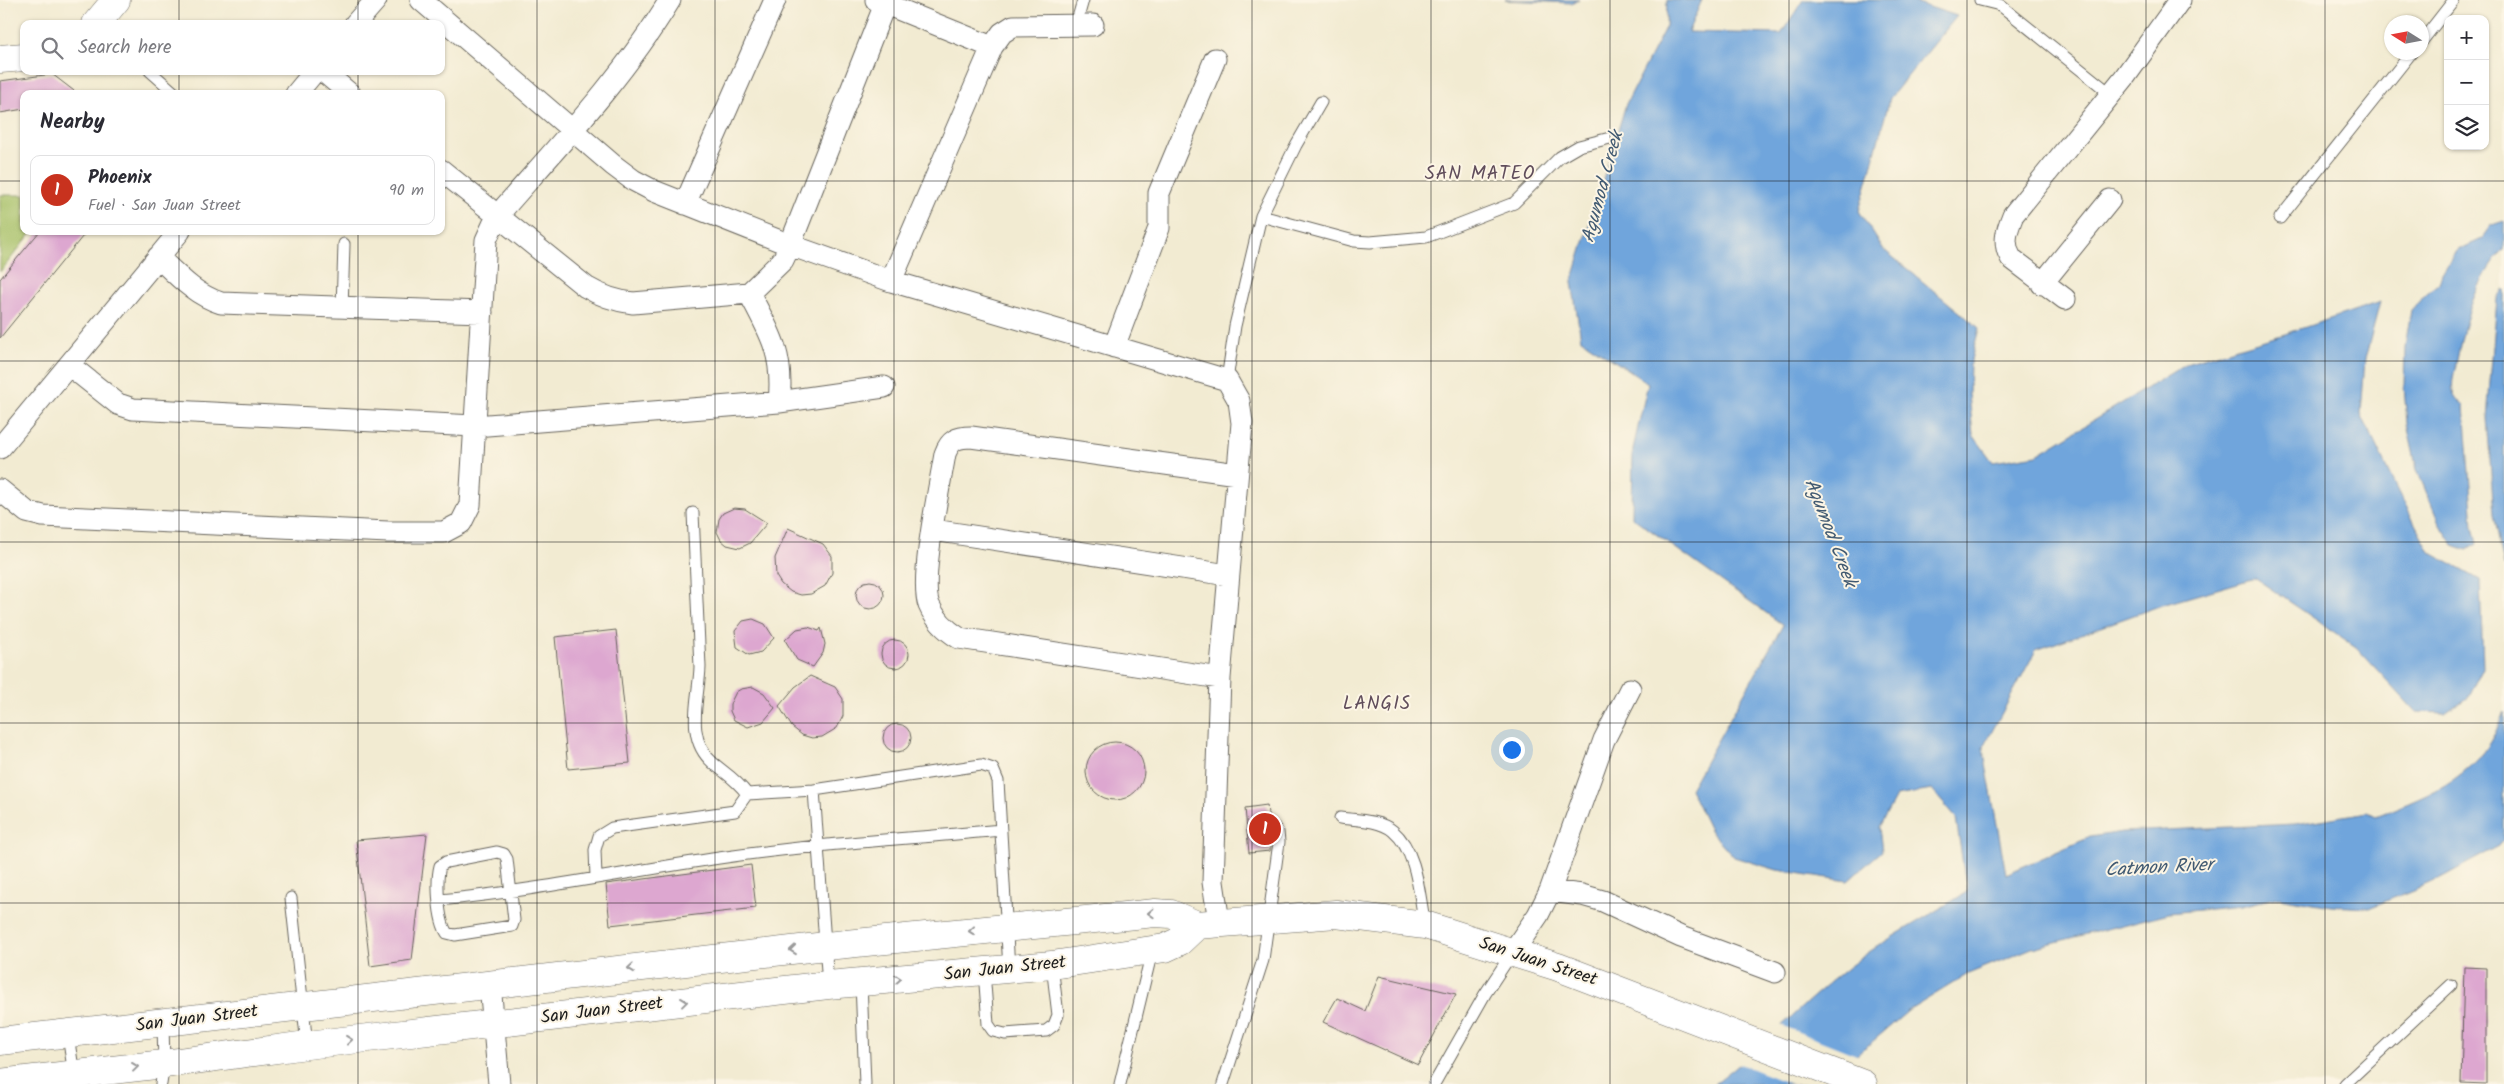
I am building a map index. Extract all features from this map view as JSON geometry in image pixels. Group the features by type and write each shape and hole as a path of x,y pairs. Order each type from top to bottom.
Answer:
{"main road":[{"path":"99,20 116,0"},
{"path":"0,59 20,57"},
{"name":"San Juan Street","path":"0,1041 163,1024 490,984 826,946 1155,912 1171,914 1208,924 1336,914 1425,925 1558,967 1863,1084"},
{"name":"San Juan Street","path":"0,1083 162,1074 307,1044 494,1024 828,984 1052,965 1152,951 1180,941 1208,924"}],"street":[{"path":"358,20 376,0"},
{"path":"421,0 444,20"},
{"path":"0,490 27,512 43,516 388,532 444,532 461,524 470,505 486,240 497,216 572,130 644,40 670,0"},
{"path":"685,204 775,0"},
{"path":"2065,299 2042,284 2011,258 2006,251 2005,242 2013,215 2111,94 2180,0"},
{"path":"445,173 586,287 617,301 634,303 749,294 783,260 790,245 881,2 992,47"},
{"path":"445,21 633,180 685,204 790,245 891,281 1226,380 1235,391 1242,410 1220,678 1213,882 1208,924"},
{"path":"891,281 992,47 1002,33 1013,26 1085,25"},
{"path":"1114,346 1159,228 1159,193 1215,59"},
{"path":"299,90 312,75"},
{"path":"328,75 345,90"},
{"path":"2042,284 2110,200"},
{"path":"0,448 177,235"},
{"path":"158,257 194,290 207,299 221,303 342,309 482,312"},
{"path":"749,294 778,352 782,376 779,402"},
{"path":"69,365 118,404 132,409 475,426 779,402 884,387"},
{"path":"1220,678 959,638 949,632 928,604 926,587 927,568 945,454 949,444 954,439 963,437 1237,474"},
{"path":"933,530 1228,575"},
{"path":"1512,953 1538,915 1550,891 1604,740 1630,689"},
{"path":"1550,891 1582,895 1603,902 1681,937 1774,972"},
{"path":"490,984 500,1084"}],"lane":[{"path":"1083,0 1085,25"},
{"path":"1980,0 2002,2 2111,94"},
{"path":"2429,32 2454,0"},
{"path":"2280,218 2406,60"},
{"path":"155,75 171,90"},
{"path":"1226,380 1235,326 1262,216 1296,145 1321,102"},
{"path":"1262,216 1354,240 1370,242 1426,237 1514,203 1560,157 1579,146 1614,137"},
{"path":"342,309 344,244"},
{"path":"693,513 700,667 695,705 697,740 702,752 714,764 730,774 747,794"},
{"path":"747,794 814,790 981,765 992,769 998,781 1006,927 996,970 988,1024 993,1031 1005,1034 1046,1031 1054,1025 1058,1015 1052,965"},
{"path":"814,790 828,984"},
{"path":"596,877 596,850 599,836 612,828 735,811 747,794"},
{"path":"1340,818 1371,822 1392,831 1404,844 1412,860 1425,925"},
{"path":"1223,1084 1263,960 1279,842 1278,832 1274,827"},
{"path":"440,900 510,893 596,877 722,858 1001,830"},
{"path":"497,852 504,854 507,858 514,920 512,926 455,934 447,933 443,926 440,900 438,874 440,866 446,862 497,852"},
{"path":"291,898 307,1044"},
{"path":"1120,1084 1152,951"},
{"path":"1434,1084 1484,994 1512,953"},
{"path":"861,982 865,1084"},
{"path":"2345,1084 2451,985"},
{"path":"162,1074 163,1024"},
{"path":"68,1034 74,1080"}],"green space":[{"path":"0,195 20,195 20,235 30,235 0,272"}],"water":[{"path":"1505,0 1579,0 1571,3"},
{"path":"1667,0 1702,0 1688,32 1781,34 1803,0 1908,0 1957,16 1890,98 1859,211 1883,249 1979,328 1970,364 1969,394 1973,435 1993,462 2037,455 2189,362 2285,334 2380,302 2365,359 2361,414 2398,492 2430,552 2480,580 2483,667 2468,697 2445,713 2416,712 2356,647 2255,578 2162,605 2036,650 1983,748 2006,874 2090,837 2122,832 2295,824 2368,812 2376,816 2436,790 2470,767 2484,751 2495,733 2504,711 2504,840 2499,846 2437,880 2369,908 2331,906 2279,897 2241,906 2169,913 2032,948 1968,974 1908,1011 1823,1084 1714,1084 1753,1052 1848,967 1881,944 1967,892 1956,818 1932,790 1896,796 1879,827 1882,851 1848,881 1777,870 1734,857 1710,830 1690,789 1783,625 1632,517 1633,449 1648,383 1581,339 1572,282 1626,104 1666,26"},
{"path":"2504,221 2504,249 2478,287 2464,330 2453,381 2455,396 2464,406 2473,526 2477,544 2467,550 2453,545 2440,525 2417,470 2407,424 2404,386 2405,347 2411,310 2427,293 2439,284 2442,274 2456,251 2482,239 2492,225"},
{"path":"2504,289 2504,566 2494,514 2487,418 2497,298"}],"pier":[{"path":"1778,1024 1859,1056 1827,1084 1791,1084 1737,1063"}],"building":[{"path":"53,75 73,90 20,90 20,110 0,113 0,81"},
{"path":"37,235 84,235 0,338 0,279"},
{"path":"734,508 745,509 767,523 750,543 740,548 727,545 721,540 717,532 719,519 723,513"},
{"path":"788,528 823,544 832,556 832,573 825,586 811,594 801,595 791,592 781,584 776,576 775,558"},
{"path":"870,581 880,585 884,595 880,605 870,609 860,605 856,595 860,585"},
{"path":"753,619 765,624 774,638 761,652 749,655 737,647 735,631 743,621"},
{"path":"808,627 819,631 821,628 825,644 823,653 813,667 797,660 785,640 797,629"},
{"path":"616,630 630,763 568,769 555,637"},
{"path":"895,640 905,644 909,654 905,664 895,668 885,664 881,654 885,644"},
{"path":"810,676 835,687 843,699 843,716 837,728 822,737 812,738 802,735 792,727 779,706 795,687"},
{"path":"753,687 764,693 775,708 763,722 748,727 734,720 730,711 730,704 736,692"},
{"path":"897,724 907,728 911,738 907,748 897,752 887,748 883,738 887,728"},
{"path":"1109,742 1121,742 1136,750 1144,765 1144,777 1136,792 1121,800 1109,800 1094,792 1086,777 1086,765 1094,750"},
{"path":"1267,805 1270,851 1249,853 1245,808"},
{"path":"427,834 412,960 370,966 356,840"},
{"path":"751,865 756,908 610,925 606,884"},
{"path":"2464,967 2486,968 2486,1084 2461,1083"},
{"path":"1379,976 1456,994 1418,1065 1323,1022 1337,998 1365,1011"}],"place":[{"name":"Phoenix","path":"1265,829"}],"district":[{"name":"SAN MATEO","path":"1480,174"},
{"name":"LANGIS","path":"1377,704"}],"water label":[{"name":"Agumod Creek","path":"1603,187"},
{"name":"Agumod Creek","path":"1830,533"},
{"name":"Catmon River","path":"2159,868"}]}
